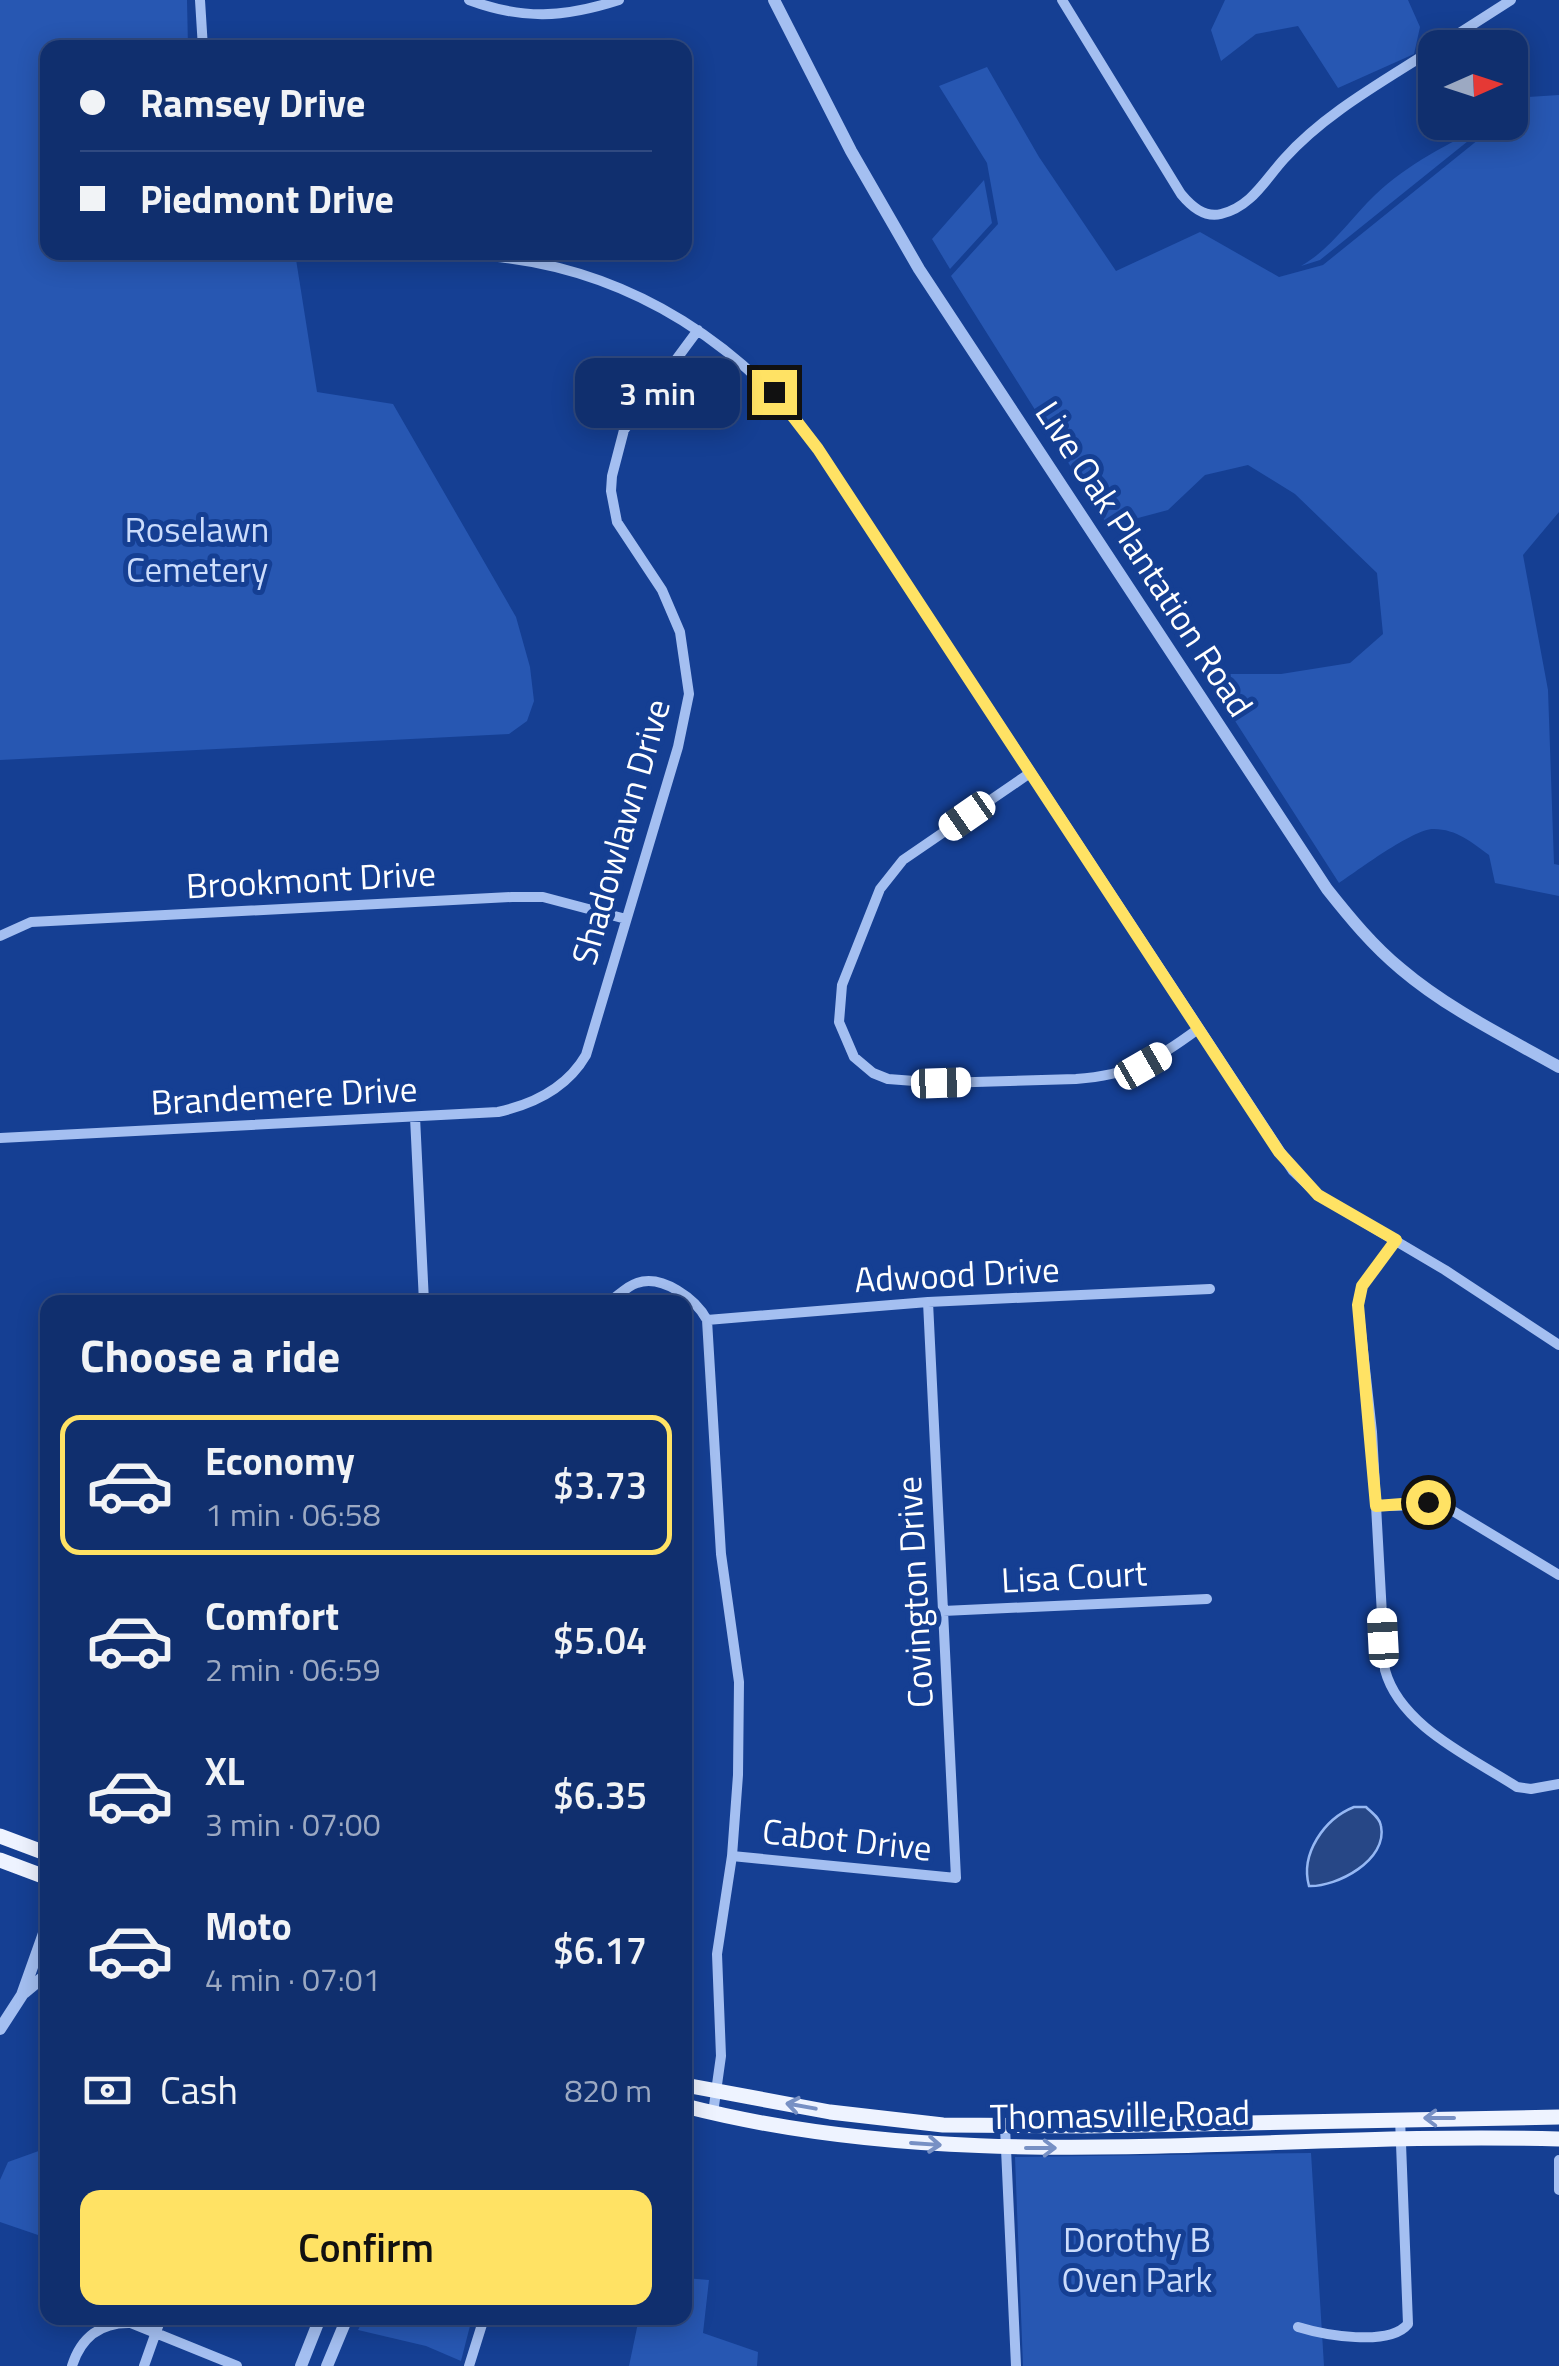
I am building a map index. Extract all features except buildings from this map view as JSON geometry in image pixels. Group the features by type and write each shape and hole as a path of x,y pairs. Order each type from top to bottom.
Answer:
{"main road":[{"path":"0,1836 40,1851"},
{"path":"0,1860 40,1875"},
{"name":"Thomasville Road","path":"692,2086 884,2119 1005,2127 1559,2118"},
{"name":"Thomasville Road","path":"692,2108 830,2135 1006,2148 1559,2139"},
{"path":"1292,2122 1293,2143"},
{"path":"1161,2125 1161,2146"}],"street":[{"path":"200,0 202,40"},
{"path":"469,0 498,10 537,16 619,0"},
{"name":"Live Oak Plantation Road","path":"774,0 860,168 919,269 1327,890 1379,949 1413,978 1559,1068"},
{"path":"1062,0 1181,194 1196,209 1212,215 1248,201 1284,159 1327,120 1418,60"},
{"path":"1464,30 1510,0"},
{"path":"519,260 568,270 634,294 698,330 756,374 796,418 1279,1152 1308,1186 1559,1345"},
{"name":"Shadowlawn Drive","path":"563,1083 575,1074 586,1054 686,718 689,677 672,611 618,522 613,508 612,476 624,430 698,330"},
{"path":"1030,772 904,860 880,889 842,985 838,1022 847,1047 873,1073 908,1082 1076,1080 1126,1073 1143,1066 1198,1029"},
{"name":"Brookmont Drive","path":"0,936 32,922 512,896 543,898 626,918"},
{"name":"Brandemere Drive","path":"0,1138 498,1112 528,1106 563,1083"},
{"path":"415,1117 424,1295"},
{"path":"1396,1240 1362,1286 1358,1305 1376,1506 1384,1670 1401,1705 1419,1723 1517,1787 1559,1784"},
{"path":"619,1295 632,1284 655,1282 686,1295"},
{"name":"Adwood Drive","path":"707,1320 928,1302 1210,1288"},
{"path":"692,1301 707,1320 721,1554 739,1682 732,1856 718,1954 721,2056 713,2113"},
{"name":"Covington Drive","path":"928,1302 956,1878"},
{"path":"1376,1506 1443,1505 1559,1576"},
{"name":"Lisa Court","path":"943,1611 1207,1599"},
{"name":"Cabot Drive","path":"732,1856 956,1878"},
{"path":"0,2029 22,1994 40,1944"},
{"path":"22,1994 40,1979"},
{"path":"1298,2327 1333,2337 1394,2334 1408,2324 1400,2118"},
{"path":"1005,2127 1016,2366"},
{"path":"1559,2160 1559,2190"},
{"path":"72,2366 76,2352 99,2328 108,2325"},
{"path":"136,2325 238,2366"},
{"path":"144,2366 159,2325"},
{"path":"300,2366 317,2325"},
{"path":"327,2366 344,2325"},
{"path":"469,2366 482,2325"}],"green space":[{"name":"Roselawn Cemetery","path":"0,0 187,0 188,40 40,40 40,260 296,260 317,392 393,404 516,617 530,667 534,701 527,721 509,734 0,760"},
{"path":"1225,0 1408,0 1420,27 1414,54 1338,88 1298,26 1256,34 1221,61 1211,30"},
{"path":"987,67 1039,157 1116,271 1200,232 1279,277 1323,265 1478,140 1528,140 1528,97 1559,95 1559,512 1523,555 1548,690 1554,864 1559,865 1559,896 1495,883 1489,855 1457,834 1434,829 1400,842 1339,883 1221,699 1221,674 1281,674 1350,663 1383,634 1377,573 1295,494 1248,465 1205,475 1168,510 1108,526 951,276 998,224 987,163 939,86"},
{"path":"1457,140 1469,140 1320,260 1301,266 1322,251 1375,195"},
{"path":"984,180 992,223 950,269 932,239"},
{"path":"40,2151 38,2235 0,2222 0,2180 8,2162"},
{"name":"Dorothy B Oven Park","path":"1311,2153 1324,2366 1023,2366 1015,2157"},
{"path":"692,2279 709,2280 703,2333 758,2352 757,2366 629,2366 638,2325 692,2325"},
{"path":"360,2325 470,2325 461,2361 426,2346 358,2330"}],"shaded area":[{"path":"1354,1807 1366,1807 1379,1820 1381,1838 1377,1850 1346,1876 1309,1886 1308,1862 1317,1839 1333,1820"}],"route":[{"path":"774,392 818,449 1279,1152 1318,1195 1396,1240 1370,1272 1358,1305 1376,1506 1428,1502"}]}
